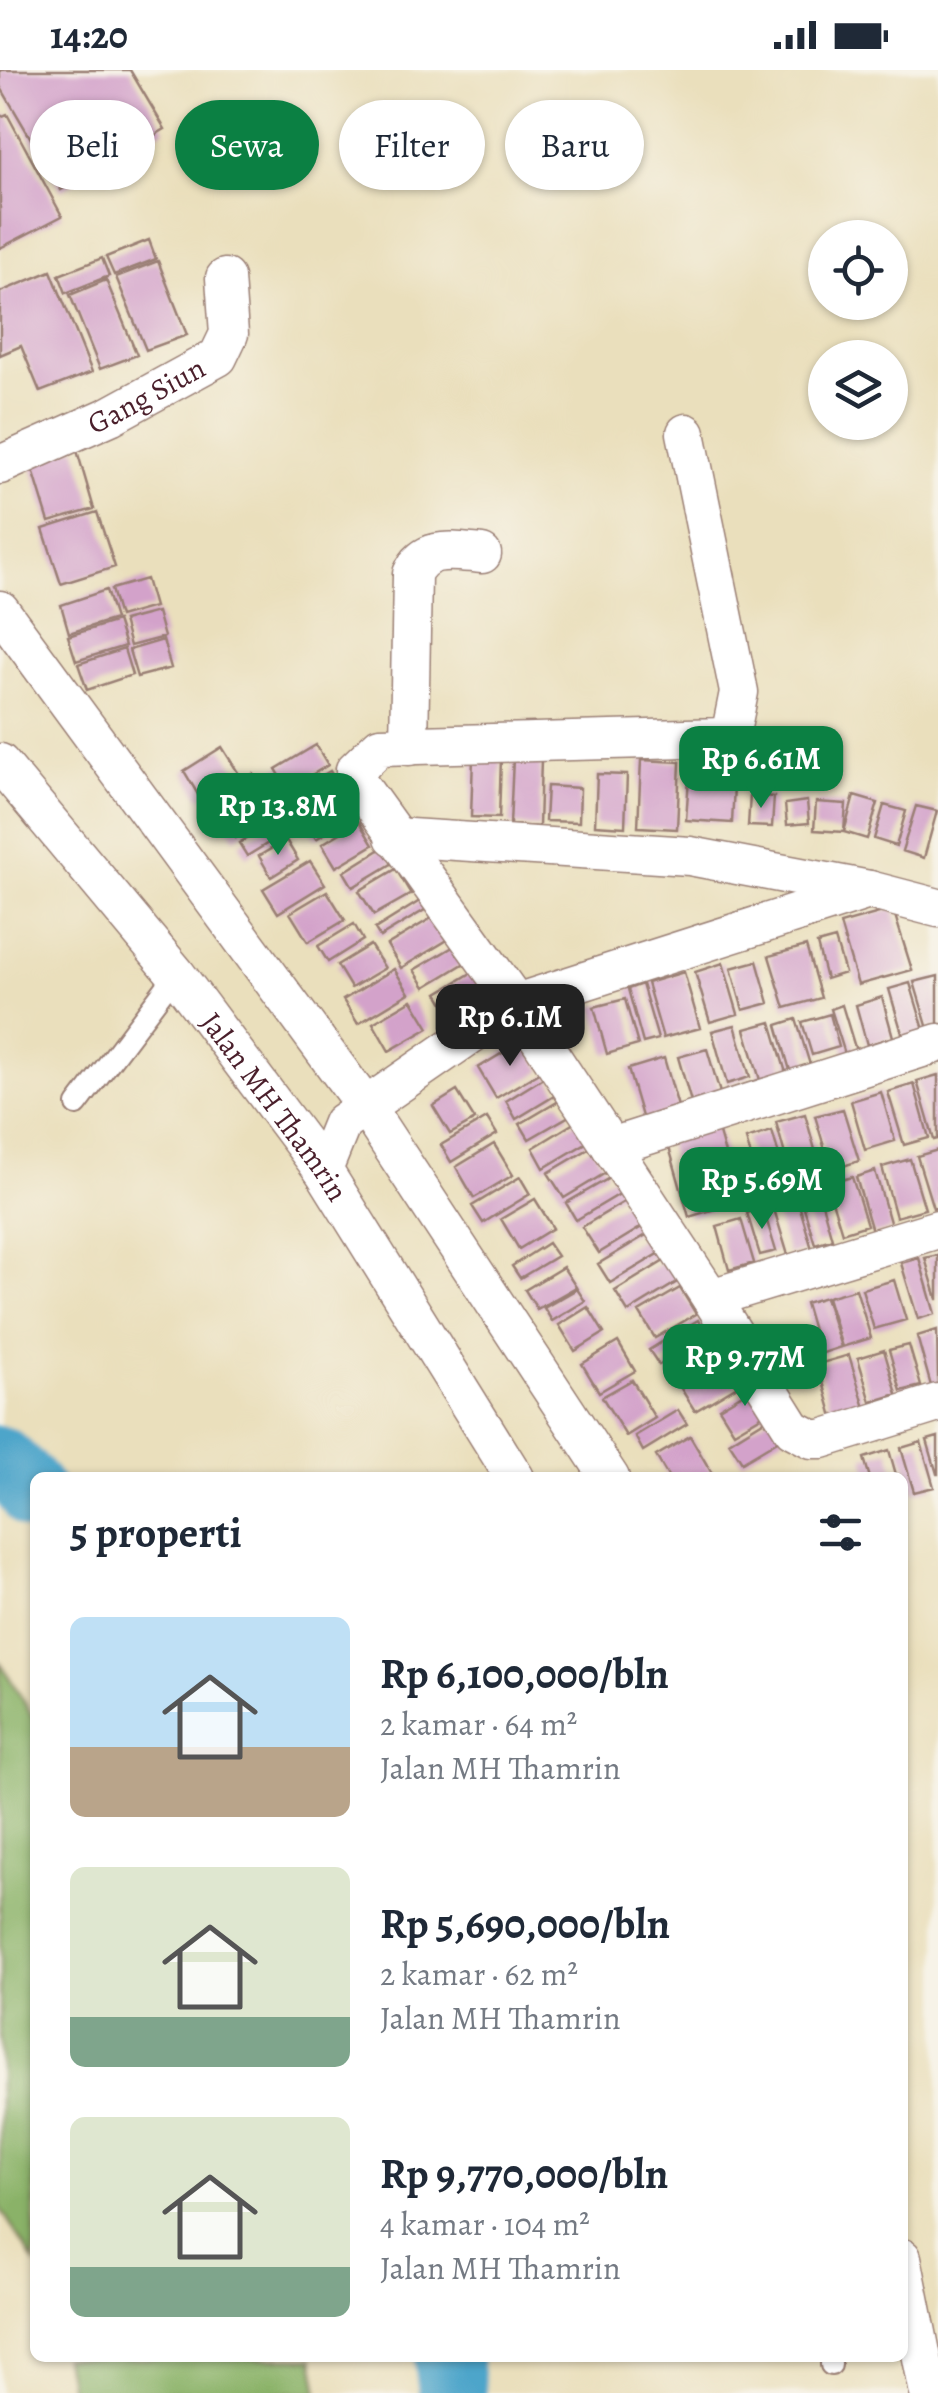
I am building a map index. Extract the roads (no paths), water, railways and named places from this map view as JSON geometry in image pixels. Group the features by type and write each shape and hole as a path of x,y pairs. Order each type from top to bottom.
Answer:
{"street":[{"name":"Gang Siun","path":"0,465 110,416 218,358 229,334 225,278"},
{"path":"686,433 739,692 732,727 724,737 380,746 355,770 357,782 516,1003 710,1298 783,1417 801,1436 822,1438 938,1403"},
{"path":"409,746 412,574 422,557 440,551 482,554"},
{"path":"0,610 365,1106 606,1472"},
{"name":"Jalan MH Thamrin","path":"0,764 176,974 323,1170 511,1472"},
{"path":"394,838 690,856 870,890 938,908"},
{"path":"323,1170 342,1123 516,1003 870,890"},
{"path":"610,1147 938,1043"},
{"path":"710,1298 938,1230"},
{"path":"908,2288 929,2393"}],"lane":[{"path":"78,1105 176,974"}],"waterway":[{"path":"0,1460 30,1490"},
{"path":"448,2362 452,2393"}]}
